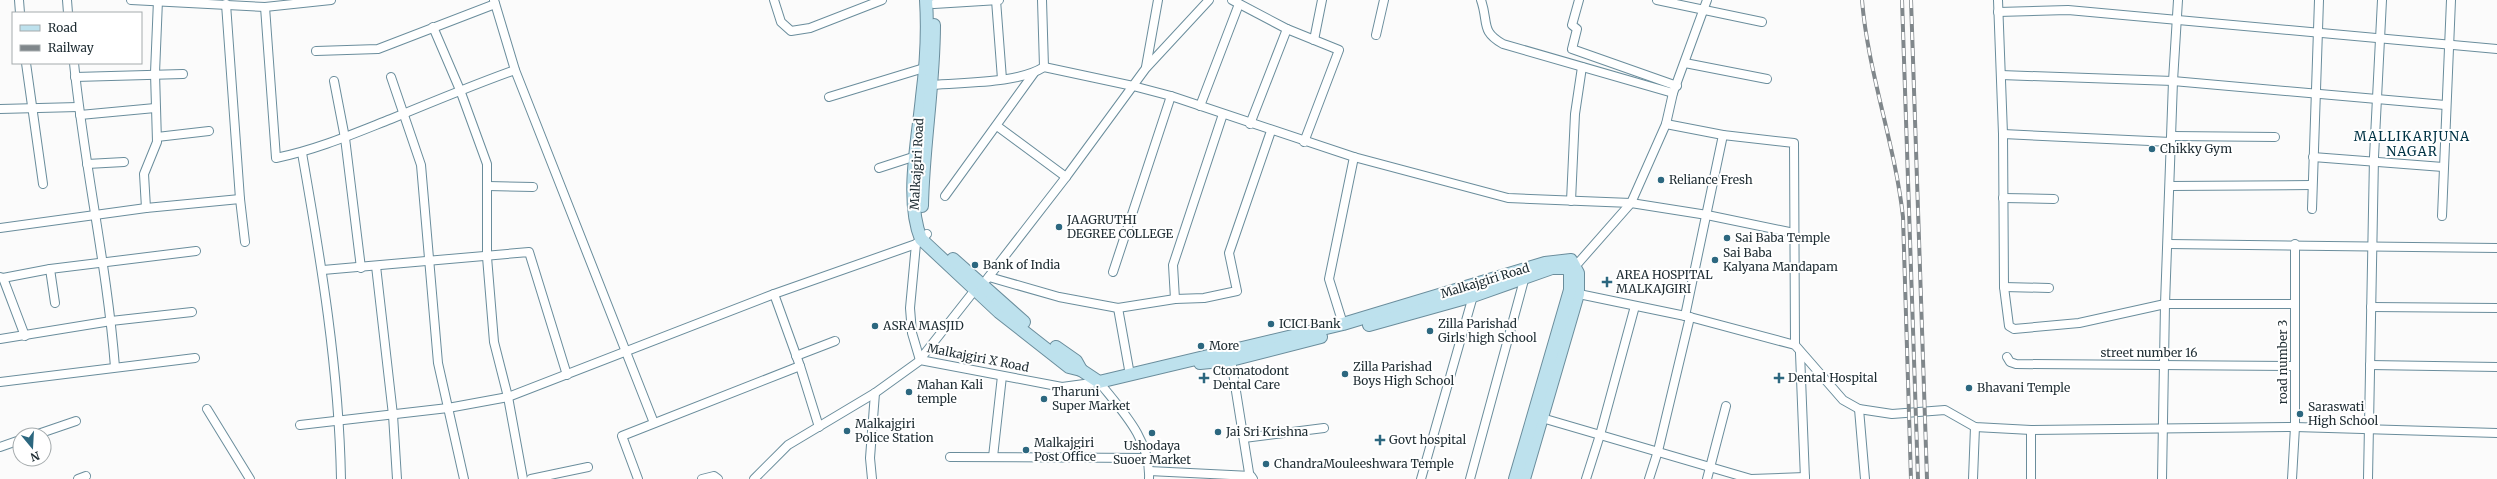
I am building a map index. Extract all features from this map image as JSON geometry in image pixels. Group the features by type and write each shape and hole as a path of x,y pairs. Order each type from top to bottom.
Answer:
{"main road":[{"name":"Malkajgiri Road","path":"921,239 916,225 914,211 916,156 932,1"},
{"name":"Malkajgiri Road","path":"921,239 924,157 932,85 932,1"},
{"path":"921,239 982,284 1047,342 1076,361 1081,370 1099,382"},
{"name":"Malkajgiri Road","path":"1099,382 1179,364 1222,351 1343,324 1545,263 1566,259 1571,260 1573,269 1561,267 1472,296 1230,360 1179,364"},
{"path":"1515,479 1542,418 1574,293 1573,269"},
{"path":"1524,479 1527,452 1574,293"}],"street":[{"path":"19,0 20,12"},
{"path":"66,0 68,12"},
{"path":"131,0 158,0 265,7 289,2 331,0"},
{"path":"146,208 144,174 157,142 155,73 158,0"},
{"path":"774,0 781,22 790,31 810,28 882,0"},
{"path":"932,1 998,0 1002,79"},
{"path":"1042,0 1044,67"},
{"path":"1146,68 1158,1 1149,0"},
{"path":"754,479 788,445 875,393 920,360 1066,177 1146,68 1209,0"},
{"path":"1314,40 1322,0"},
{"path":"1376,36 1384,0"},
{"path":"1482,0 1487,21 1486,29 1490,36 1503,44 1582,67 1675,89"},
{"path":"1579,0 1572,26 1577,29 1572,49 1675,89"},
{"path":"1657,0 1703,11 1762,22"},
{"path":"1573,269 1631,203 1666,124 1675,89 1707,0"},
{"path":"1998,0 2003,134 2004,287 2008,324 2014,328 2079,323 2165,304 2295,304"},
{"path":"2162,479 2165,304 2169,244 2172,139 2172,81 2178,0"},
{"path":"2312,209 2319,0"},
{"path":"2368,479 2374,162 2382,0"},
{"path":"2442,216 2445,105 2451,0"},
{"path":"316,50 378,49 494,2 515,70 627,351 654,423"},
{"path":"1200,106 1235,2 1287,29 1339,50 1304,142"},
{"path":"226,4 240,199 245,242"},
{"path":"265,7 276,158 302,153 345,138 460,90 515,70"},
{"path":"1998,12 2068,10 2379,37 2497,49"},
{"path":"433,27 460,90 487,164 487,258 494,342 508,396 523,479"},
{"path":"1250,124 1287,29"},
{"path":"26,64 42,184"},
{"path":"74,64 79,111 111,321 115,367"},
{"path":"1685,64 1767,79"},
{"path":"932,85 1002,79 1034,73 1044,67 1133,86 1171,96 1304,142 1354,157 1508,198 1631,203 1707,215 1794,233"},
{"path":"1571,201 1574,114 1582,67"},
{"path":"829,97 924,68"},
{"path":"75,77 155,73 183,74"},
{"path":"946,196 1034,73"},
{"path":"2001,75 2172,81 2445,105"},
{"path":"392,77 422,165 438,363 464,479"},
{"path":"334,81 345,138 361,268"},
{"path":"1113,272 1171,96"},
{"path":"0,109 79,111 155,108"},
{"path":"1175,299 1173,266 1223,114"},
{"path":"1666,124 1723,135 1794,143 1795,345 1800,353 1843,400 1859,409 1892,414 1945,410 1975,427 2031,430 2295,427 2497,433"},
{"path":"997,126 1066,177"},
{"path":"157,137 209,131"},
{"path":"982,284 1118,308 1175,299 1204,298 1237,291 1229,253 1271,131"},
{"path":"2003,134 2172,139 2275,137"},
{"path":"1648,479 1658,451 1688,316 1723,135"},
{"path":"302,153 323,270 340,420 341,479"},
{"path":"879,168 916,156"},
{"path":"1343,324 1329,279 1354,157"},
{"path":"2313,157 2443,167"},
{"path":"87,164 124,162"},
{"path":"2170,186 2312,185"},
{"path":"488,186 533,186"},
{"path":"2003,198 2054,199"},
{"path":"0,228 96,217 146,208 240,199"},
{"path":"300,425 448,408 508,396 567,375 774,294 921,239"},
{"name":"Malkajgiri X Road","path":"921,239 910,308 912,333 920,360 1062,387 1099,382"},
{"path":"2169,244 2295,244 2497,248"},
{"name":"road number 3","path":"2292,479 2295,427 2295,244"},
{"path":"30,335 6,278 50,269 196,250"},
{"path":"323,270 487,258 528,252 567,375"},
{"path":"376,266 393,415 397,479"},
{"path":"50,269 55,303"},
{"path":"1470,479 1524,280"},
{"path":"2004,287 2048,288"},
{"path":"1574,293 1688,316 1795,345"},
{"path":"774,294 800,366 819,427"},
{"path":"1421,479 1472,296"},
{"path":"1586,479 1600,435 1635,306"},
{"path":"2371,307 2497,308"},
{"path":"1118,308 1130,375"},
{"path":"0,339 111,321 192,312"},
{"path":"796,356 835,341"},
{"path":"1542,418 1658,451 1710,469 1751,479 1805,478 1800,353"},
{"name":"street number 16","path":"2007,357 2010,362 2016,364 2294,366"},
{"path":"0,382 195,358"},
{"path":"1099,382 1141,436 1147,458 1149,475 1251,478 1230,360"},
{"path":"2370,365 2497,367"},
{"path":"638,479 622,436 800,366"},
{"path":"993,457 1002,376"},
{"path":"872,479 870,458 875,393"},
{"path":"1707,479 1726,406"},
{"path":"1859,409 1865,479"},
{"path":"207,410 250,479"},
{"path":"52,429 76,421"},
{"path":"1973,479 1975,427"},
{"path":"1244,438 1324,428"},
{"path":"2031,430 2031,479"},
{"path":"0,447 12,443"},
{"path":"950,457 1147,458"},
{"path":"531,479 588,467"},
{"path":"78,479 86,476"},
{"path":"702,479 714,476 718,479"}],"railway":[{"path":"1862,0 1870,54 1894,163 1903,217 1911,479"},
{"path":"1902,0 1918,479"},
{"path":"1911,0 1927,479"}],"place":[{"name":"Chikky Gym","path":"2152,149"},
{"name":"Reliance Fresh","path":"1661,180"},
{"name":"JAAGRUTHI DEGREE COLLEGE","path":"1059,227"},
{"name":"Sai Baba Temple","path":"1727,238"},
{"name":"Sai Baba Kalyana Mandapam","path":"1715,260"},
{"name":"Bank of India","path":"975,265"},
{"name":"AREA HOSPITAL MALKAJGIRI","path":"1607,282"},
{"name":"ICICI Bank","path":"1271,324"},
{"name":"ASRA MASJID","path":"875,326"},
{"name":"Zilla Parishad Girls high School","path":"1430,331"},
{"name":"More","path":"1201,346"},
{"name":"Zilla Parishad Boys High School","path":"1345,374"},
{"name":"Ctomatodont Dental Care","path":"1204,378"},
{"name":"Dental Hospital","path":"1779,378"},
{"name":"Bhavani Temple","path":"1969,388"},
{"name":"Mahan Kali temple","path":"909,392"},
{"name":"Tharuni Super Market","path":"1044,399"},
{"name":"Saraswati High School","path":"2300,414"},
{"name":"Malkajgiri Police Station","path":"847,431"},
{"name":"Jai Sri Krishna","path":"1218,432"},
{"name":"Ushodaya Suoer Market","path":"1152,433"},
{"name":"Govt hospital","path":"1380,440"},
{"name":"Malkajgiri Post Office","path":"1026,450"},
{"name":"ChandraMouleeshwara Temple","path":"1266,464"}],"district":[{"name":"MALLIKARJUNA NAGAR","path":"2412,144"}]}
